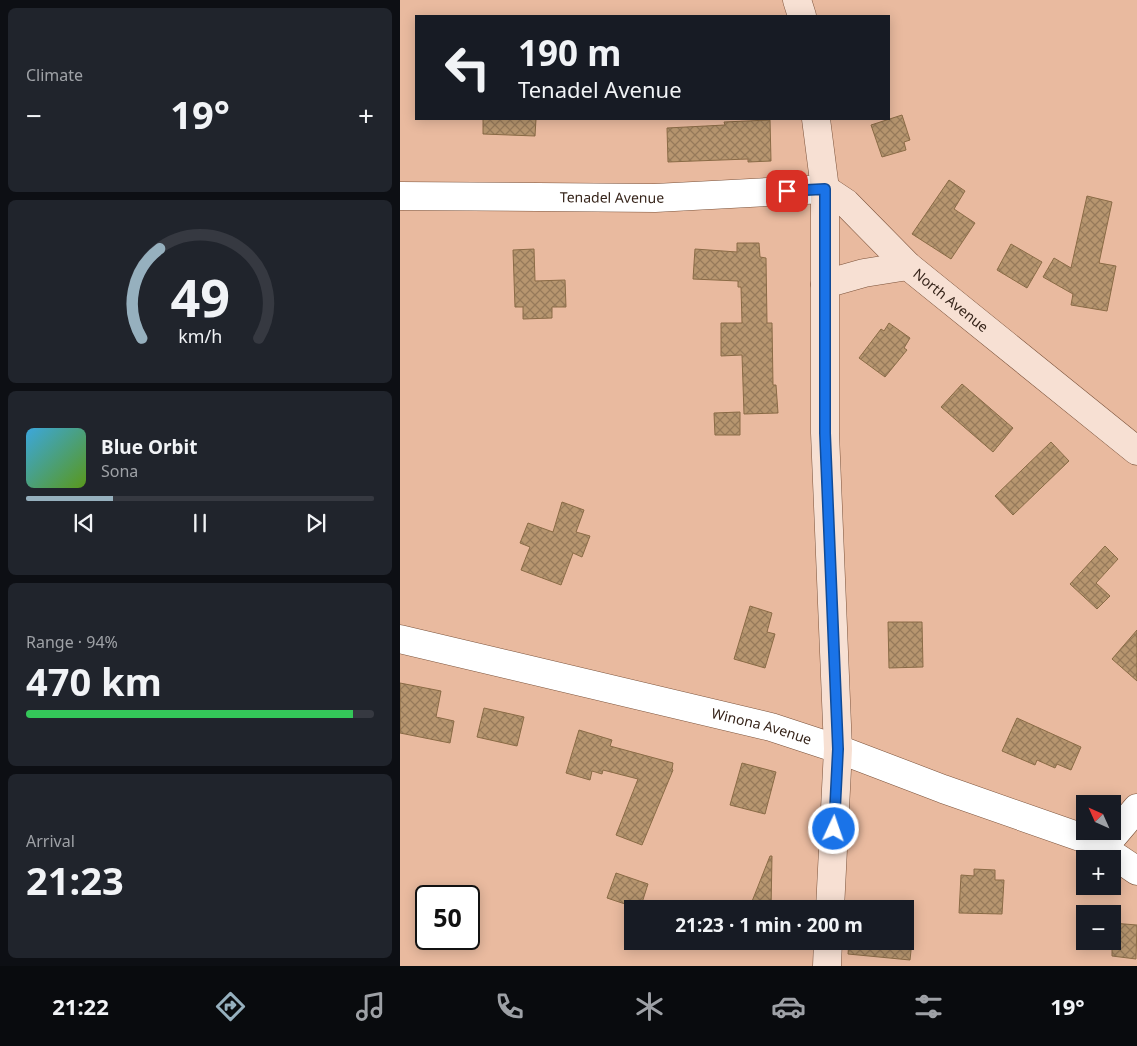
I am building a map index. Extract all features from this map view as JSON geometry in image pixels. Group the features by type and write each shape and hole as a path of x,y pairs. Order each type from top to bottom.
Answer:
{"main road":[{"path":"797,0 802,15"},
{"path":"816,120 825,189 825,433 838,749 830,900"},
{"name":"North Avenue","path":"825,189 846,202 908,266 1137,451"},
{"path":"824,284 864,273 908,266"},
{"path":"827,966 828,950"}],"street":[{"name":"Tenadel Avenue","path":"400,196 655,198 825,189"},
{"name":"Winona Avenue","path":"400,640 771,727 838,749 1083,838 1103,848 1137,871"},
{"path":"1103,848 1137,808"}],"building":[{"path":"902,115 910,140 904,142 906,150 882,157 871,125"},
{"path":"483,120 536,120 535,136 483,134"},
{"path":"770,120 771,161 748,162 748,159 668,162 667,128 725,125 724,122"},
{"path":"949,180 965,191 954,209 975,223 951,259 912,234"},
{"path":"1087,196 1112,202 1099,263 1116,266 1107,311 1071,305 1073,294 1043,277 1054,258 1071,268"},
{"path":"737,243 759,243 760,257 766,258 767,323 772,323 773,385 776,385 778,413 744,414 742,355 721,356 721,323 742,323 741,287 738,287 738,281 693,279 695,249 737,252"},
{"path":"1011,244 1042,262 1027,288 997,270"},
{"path":"534,249 535,281 565,280 566,307 552,307 552,318 523,319 523,307 515,307 513,250"},
{"path":"889,323 910,338 904,348 907,350 885,377 859,358 881,329 884,331"},
{"path":"962,384 1013,428 993,452 941,407"},
{"path":"740,412 740,435 715,435 714,413"},
{"path":"1051,442 1069,461 1013,515 995,496"},
{"path":"562,502 584,510 576,532 590,536 582,557 573,553 561,585 521,570 530,547 520,543 528,523 553,532"},
{"path":"1105,546 1118,559 1096,583 1110,596 1097,609 1070,584"},
{"path":"750,606 772,613 767,632 775,634 765,668 734,659"},
{"path":"888,622 922,622 923,667 889,668"},
{"path":"1137,630 1137,681 1112,659"},
{"path":"400,683 441,691 436,717 454,721 450,743 400,733"},
{"path":"484,708 524,717 517,746 477,737"},
{"path":"1017,718 1081,747 1071,770 1057,764 1055,768 1037,760 1035,765 1002,751"},
{"path":"579,730 612,740 610,746 673,763 673,770 642,845 616,835 638,779 603,770 602,774 592,771 590,780 566,773"},
{"path":"742,763 776,772 765,814 730,805"},
{"path":"770,856 772,856 771,900 753,900"},
{"path":"974,869 995,870 995,880 1004,880 1002,914 959,913 961,875 974,876"},
{"path":"616,873 648,884 643,900 624,900 624,904 607,898"},
{"path":"1121,924 1137,925 1136,959 1112,956 1112,950 1121,950"},
{"path":"848,950 911,950 910,960 848,954"}],"route":[{"path":"787,191 825,189 825,433 838,749 834,829"}]}
